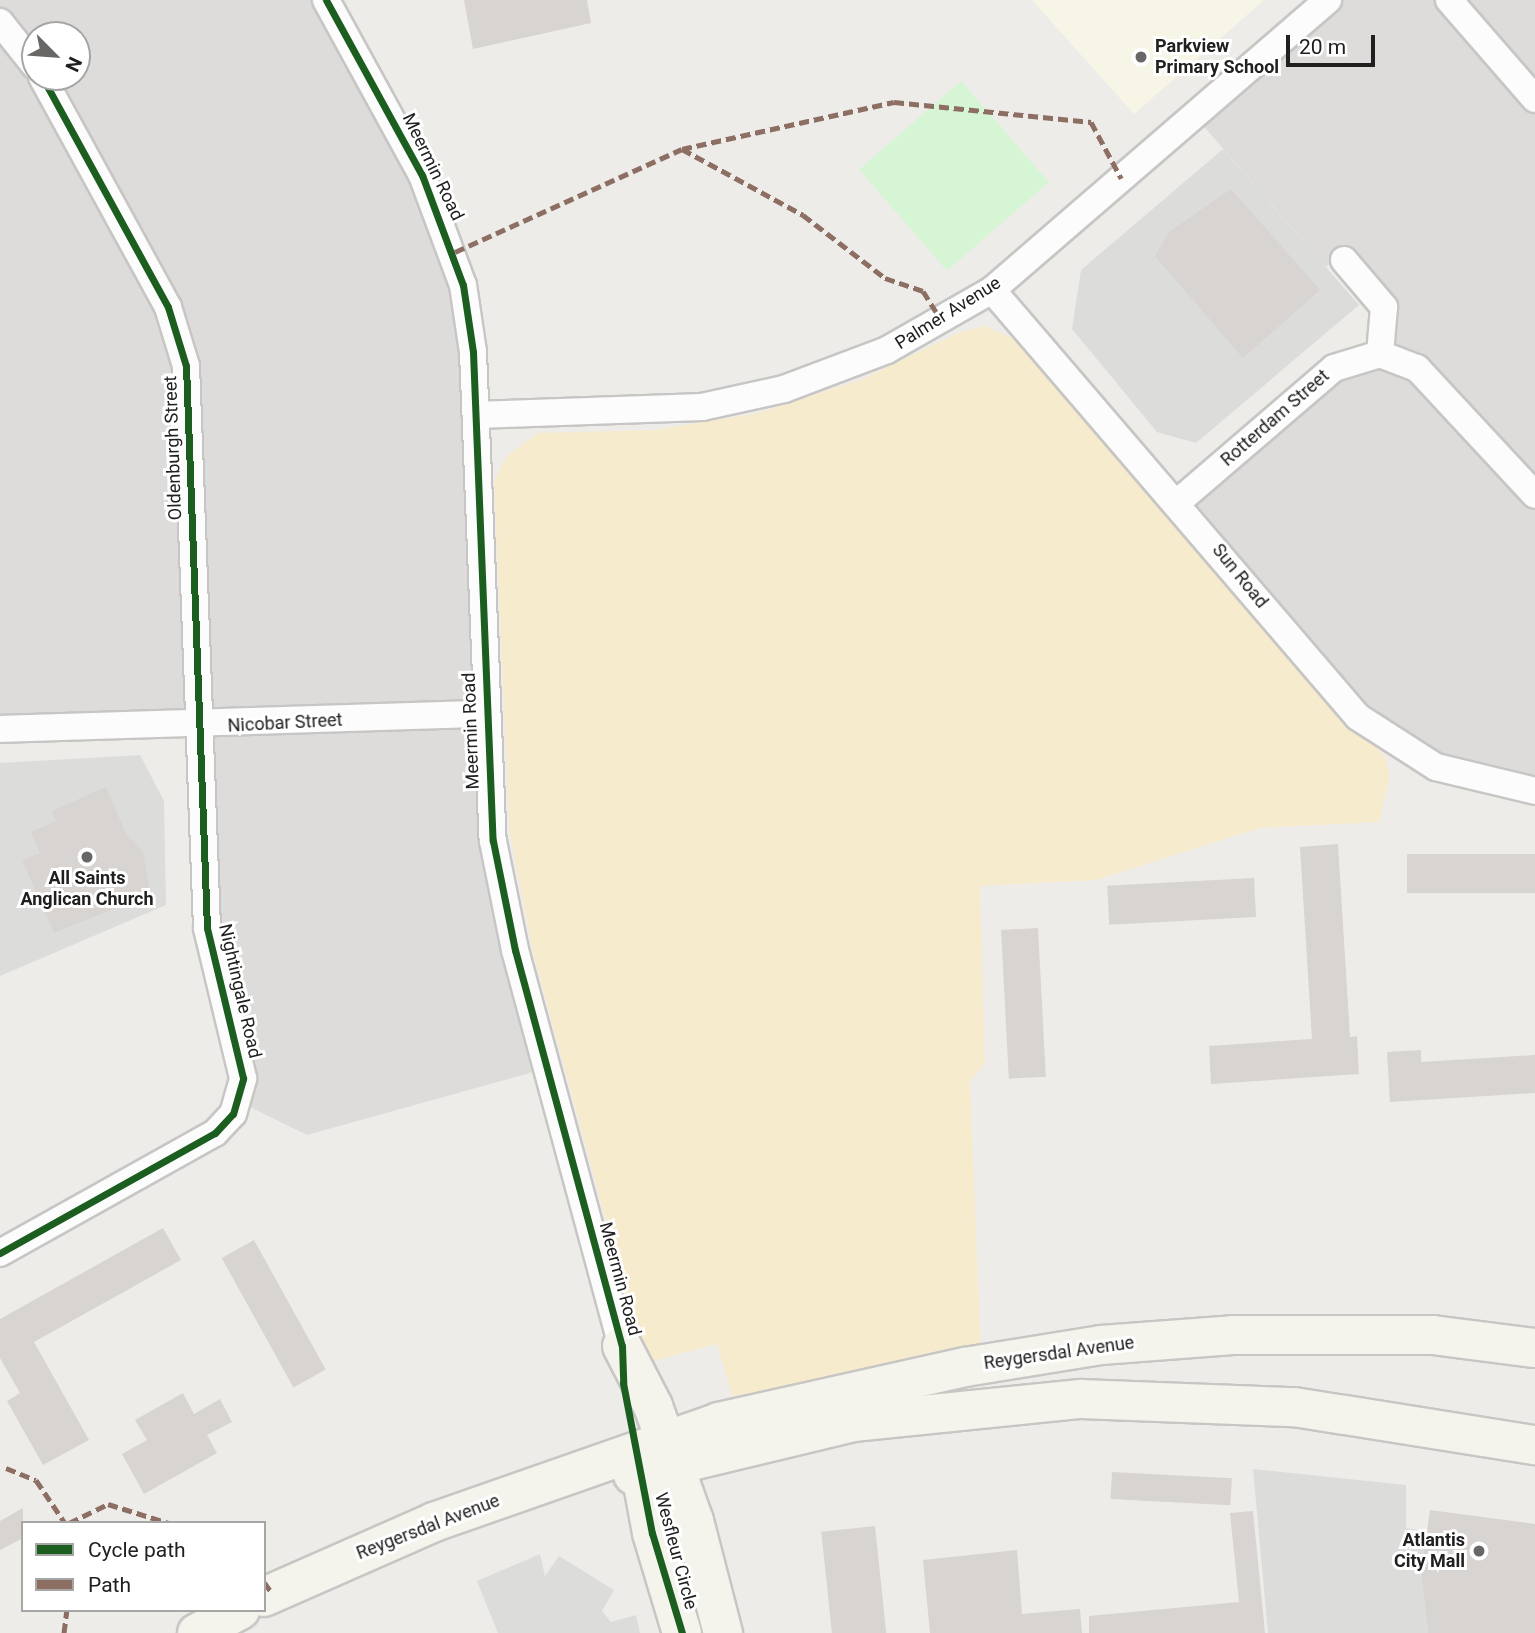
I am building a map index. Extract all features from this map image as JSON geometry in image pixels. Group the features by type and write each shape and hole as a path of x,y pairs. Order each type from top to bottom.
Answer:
{"main road":[{"name":"Reygersdal Avenue","path":"655,1459 719,1422 888,1383 1101,1346 1315,1333 1433,1335 1535,1348"},
{"name":"Meermin Road","path":"622,1346 622,1383 655,1459"},
{"name":"Reygersdal Avenue","path":"266,1596 434,1522 596,1468 852,1422 1081,1399 1294,1407 1535,1445"},
{"name":"Wesfleur Circle","path":"655,1459 682,1633"},
{"name":"Wesfleur Circle","path":"655,1459 723,1633"},
{"path":"197,1633 236,1612"}],"street":[{"name":"Meermin Road","path":"326,0 444,222 470,318 476,415 488,785 503,897 622,1346"},
{"name":"Palmer Avenue","path":"476,415 659,412 753,397 876,355 992,290 1328,0"},
{"path":"1450,0 1535,99"},
{"path":"0,22 21,48"},
{"name":"Oldenburgh Street","path":"50,91 168,307 180,342 189,390 197,727"},
{"path":"1344,260 1384,307 1380,354 1417,368 1535,495"},
{"name":"Sun Road","path":"992,290 1179,501 1335,691 1384,738 1436,767 1535,791"},
{"name":"Rotterdam Street","path":"1179,501 1334,368 1380,354"},
{"name":"Nicobar Street","path":"0,729 197,727 486,714"},
{"name":"Nightingale Road","path":"0,1253 215,1133 239,1102 242,1066 207,928 197,727"}],"shaded area":[{"path":"0,0 328,0 455,247 491,784 551,1067 307,1135 240,1102 209,927 200,729 0,730"},
{"name":"Parkview Primary School","path":"1032,0 1264,0 1134,114"},
{"path":"1325,0 1535,0 1535,788 1385,735 1178,498 1333,367 1379,352 1382,308 1337,257 1326,267 1193,114"},
{"path":"1223,149 1359,305 1196,443 1157,432 1072,329 1081,270"},
{"path":"140,755 164,801 166,905 0,976 0,763"},
{"path":"1253,1469 1406,1485 1406,1528 1427,1531 1421,1571 1428,1633 1268,1633"},
{"path":"540,1554 545,1576 559,1556 614,1590 602,1611 611,1622 636,1615 640,1633 498,1633 477,1581"}],"sand":[{"path":"985,326 1021,342 1328,702 1384,755 1390,775 1379,822 1260,828 1096,880 980,886 985,1063 970,1081 981,1352 735,1406 717,1344 645,1363 533,952 510,834 494,482 507,456 538,433 653,430 755,414 863,379 960,332"}],"green space":[{"path":"961,81 1049,182 947,271 859,170"}],"building":[{"path":"464,0 587,0 591,23 473,49"},
{"path":"1231,189 1320,290 1243,358 1155,256 1169,232"},
{"name":"All Saints Anglican Church","path":"106,787 126,834 143,851 150,894 54,933 22,860 40,853 31,832 56,821 52,811"},
{"path":"1338,844 1350,1037 1357,1036 1359,1074 1211,1084 1209,1046 1312,1039 1300,847"},
{"path":"1407,854 1535,854 1535,893 1407,893"},
{"path":"1254,878 1256,917 1109,925 1107,886"},
{"path":"1038,928 1046,1077 1009,1079 1001,930"},
{"path":"1421,1050 1421,1062 1535,1055 1535,1093 1390,1102 1387,1052"},
{"path":"163,1228 181,1260 34,1342 89,1440 43,1465 7,1401 20,1393 0,1358 0,1319"},
{"path":"254,1240 326,1369 293,1387 222,1258"},
{"path":"183,1393 194,1414 220,1399 232,1422 207,1435 217,1453 144,1494 122,1454 147,1440 135,1420"},
{"path":"1112,1472 1232,1478 1230,1505 1111,1499"},
{"path":"23,1508 21,1539 0,1550 0,1521"},
{"name":"Atlantis City Mall","path":"1430,1510 1535,1524 1535,1633 1428,1633 1421,1571"},
{"path":"1253,1511 1265,1633 1089,1633 1089,1616 1239,1602 1230,1513"},
{"path":"875,1526 886,1633 832,1633 821,1532"},
{"path":"1017,1550 1022,1614 1080,1609 1082,1633 930,1633 923,1560"}],"marked path":[{"path":"455,252 682,149 894,102 1091,122 1121,178"},
{"path":"682,149 803,215 885,278 923,291 942,321"},
{"path":"6,1468 36,1480 64,1521"},
{"path":"73,1521 108,1504 163,1521"},
{"path":"266,1585 272,1593"},
{"path":"64,1633 67,1612"}],"cycle path":[{"path":"326,0 422,175 463,285 473,352 493,841 515,950 622,1346 623,1383 652,1533 682,1633"},
{"path":"0,1253 215,1133 233,1114 243,1078 207,928 186,366 168,307 50,91"}],"place":[{"name":"Parkview Primary School","path":"1141,57"},
{"name":"All Saints Anglican Church","path":"87,857"},
{"name":"Atlantis City Mall","path":"1479,1551"}]}
